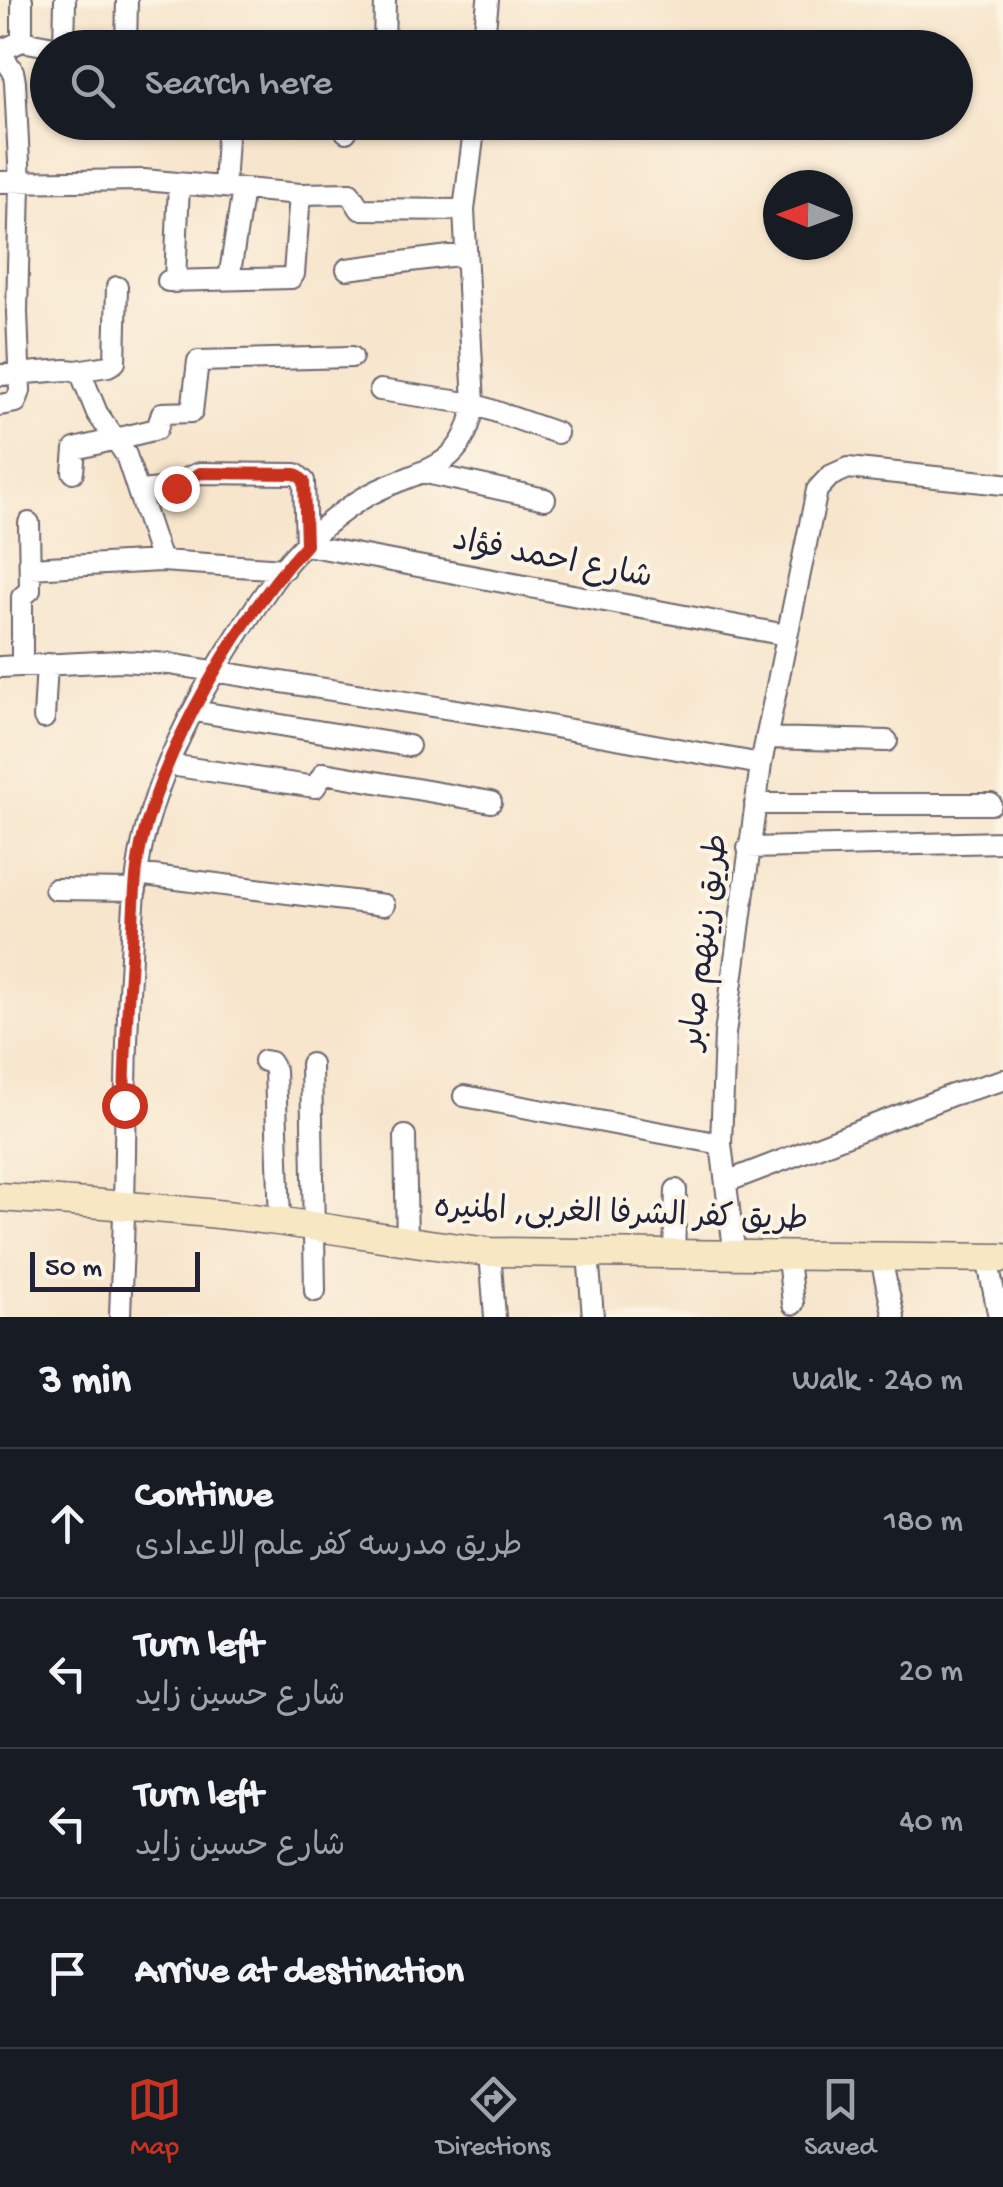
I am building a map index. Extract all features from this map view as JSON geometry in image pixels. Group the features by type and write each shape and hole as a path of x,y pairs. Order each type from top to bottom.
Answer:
{"street":[{"path":"22,0 22,40"},
{"path":"62,30 65,0"},
{"path":"127,30 128,0"},
{"path":"384,30 385,0"},
{"path":"485,30 488,0"},
{"path":"0,405 16,402 20,397 9,375 15,82 0,51 22,40 30,42"},
{"path":"230,140 234,188 230,279"},
{"path":"120,1317 125,1061 136,882 148,822 194,711 274,579 306,545 359,500 442,463 460,448 470,427 474,404 464,210 472,140"},
{"path":"10,182 178,183 300,194 350,193 357,207 364,210 464,210"},
{"path":"178,183 172,282 291,278 300,194"},
{"path":"347,269 465,254"},
{"path":"9,375 76,371 115,362 117,287"},
{"path":"73,472 75,449 156,429 162,413 189,414 194,408 198,361 352,356"},
{"path":"76,371 126,455 161,562"},
{"path":"380,390 474,404 556,433"},
{"name":"طريق زينهم صابر","path":"735,1257 721,1144 724,1034 761,764 817,490 830,476 848,468 1003,484"},
{"path":"421,472 545,499"},
{"path":"140,491 176,488 200,473 296,474 304,481 306,545"},
{"path":"0,595 30,590 29,523"},
{"name":"شارع احمد فؤاد","path":"306,545 786,635"},
{"path":"30,568 161,562 284,569"},
{"path":"22,666 23,594"},
{"path":"0,666 120,662 217,670 761,764"},
{"path":"44,718 47,664"},
{"path":"194,711 408,746"},
{"path":"766,738 888,740"},
{"path":"170,765 315,787 322,773 491,802"},
{"path":"755,804 992,804"},
{"path":"748,848 1003,842"},
{"path":"55,889 136,882 384,905"},
{"path":"264,1061 276,1070 280,1222"},
{"path":"311,1064 315,1291"},
{"path":"726,1182 952,1095 1003,1080"},
{"path":"464,1096 721,1144"},
{"path":"406,1136 407,1243"},
{"path":"674,1255 676,1190"},
{"name":"طريق كفر الشرفا الغربى, المنيره","path":"0,1196 280,1222 490,1252 995,1258"},
{"path":"490,1252 494,1317"},
{"path":"588,1253 593,1317"},
{"path":"788,1258 793,1304"},
{"path":"995,1258 999,1317"},
{"path":"881,1259 894,1317"}],"route":[{"path":"124,1105 137,874 154,801 217,670 274,579 306,545 304,481 296,474 200,473 176,488"}]}
